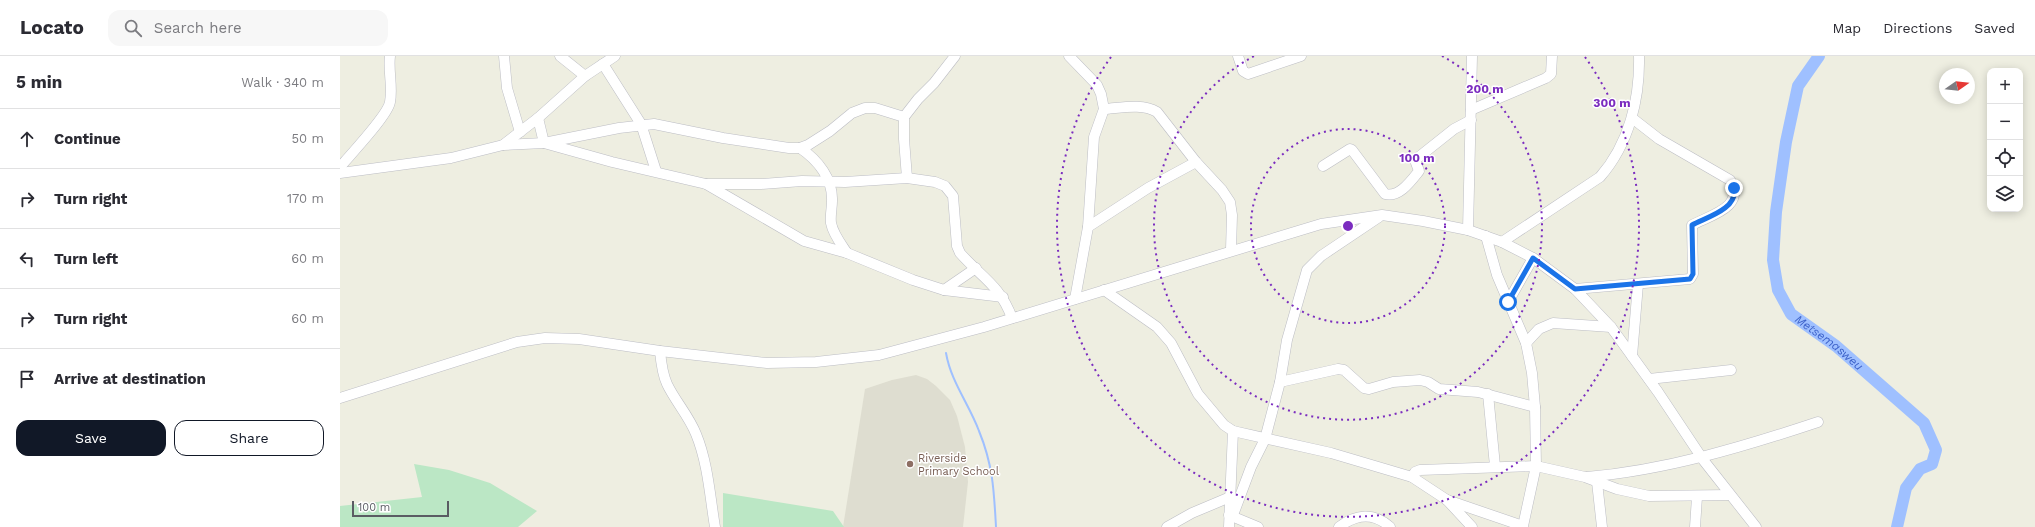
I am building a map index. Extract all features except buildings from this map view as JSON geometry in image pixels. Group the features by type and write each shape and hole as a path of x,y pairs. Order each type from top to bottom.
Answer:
{"street":[{"path":"340,167 385,114 390,103 390,56"},
{"path":"504,56 507,88 520,132"},
{"path":"560,56 585,76"},
{"path":"502,145 538,118 585,76 615,56"},
{"path":"1069,56 1097,85 1102,94 1104,108 1094,137 1088,227 1075,299"},
{"path":"1238,56 1243,71 1248,74 1301,56"},
{"path":"1468,230 1472,56"},
{"path":"1324,166 1350,149 1385,194 1390,196 1397,194 1419,171 1415,160 1471,115 1546,78 1551,74 1552,56"},
{"path":"1502,242 1600,177 1615,157 1632,118 1638,93 1639,56"},
{"path":"907,178 904,117 918,99 934,83 954,57"},
{"path":"603,64 641,124 656,171"},
{"path":"1104,108 1142,107 1154,110 1196,162 1222,190 1230,202 1232,215 1231,250"},
{"path":"340,173 450,158 502,145 544,143 641,124 668,126 723,138 789,148 800,148 830,131 858,110 875,108 904,117"},
{"path":"538,118 544,143"},
{"path":"1575,289 1690,279 1692,277 1692,225 1727,207 1733,202 1736,195 1730,180 1659,139 1632,118"},
{"path":"544,143 612,162 656,171 706,184 830,182 907,178 935,182 945,186 951,192 955,203 957,246 960,253 997,288 1003,297 1012,318"},
{"path":"800,148 810,154 830,182 832,202 830,216 832,226 847,254"},
{"path":"1088,227 1148,188 1196,162"},
{"path":"706,184 795,237 847,254 913,280 944,290 1003,297"},
{"path":"1231,515 1251,467 1265,439 1280,382 1287,340 1307,270 1321,256 1382,216"},
{"path":"340,398 511,344 545,338 611,343 660,351 767,362 816,362 880,355 1012,318 1231,250 1321,224 1382,216 1423,221 1468,230 1502,242 1533,258 1575,289 1611,327 1700,456 1756,527"},
{"path":"1447,500 1523,526 1536,466 1535,407 1532,372 1526,343 1497,275 1486,236"},
{"path":"1508,302 1533,258"},
{"path":"944,290 976,268"},
{"path":"1632,356 1638,284"},
{"path":"1104,290 1157,327 1171,344 1198,394 1224,425 1233,431 1331,453 1412,477 1447,500 1472,527"},
{"path":"1526,343 1539,329 1553,323 1611,327"},
{"path":"660,351 662,372 667,384 690,420 697,436 702,453 715,527"},
{"path":"1280,382 1338,369 1344,370 1364,388 1369,389 1393,382 1420,380 1428,382 1439,389 1488,394 1535,407"},
{"path":"1648,379 1731,370"},
{"path":"1488,394 1495,466"},
{"path":"1585,477 1640,470 1747,446 1818,422"},
{"path":"1229,527 1231,515 1230,497 1233,431"},
{"path":"1412,477 1415,472 1420,470 1495,466 1536,466 1585,477 1649,496 1697,497 1730,495"},
{"path":"1598,482 1602,527"},
{"path":"1167,527 1192,513 1230,497"},
{"path":"1694,527 1697,497"},
{"path":"1231,515 1258,527"},
{"path":"1339,527 1358,516 1370,516 1381,520 1390,527"}],"shaded area":[{"name":"Riverside Primary School","path":"916,375 927,379 950,400 957,416 965,447 968,482 963,527 843,527 865,389 892,380"}],"green space":[{"path":"414,464 449,470 490,483 537,511 518,527 340,527 340,506 422,497"},
{"path":"723,493 833,511 844,527 723,527"}],"waterway":[{"name":"Metsemasweu","path":"1819,56 1798,86 1786,142 1776,212 1773,260 1778,290 1791,314 1836,346 1924,423 1936,450 1932,464 1920,469 1906,488 1897,527"},
{"path":"946,353 952,374 984,443 990,467 996,527"}],"place":[{"name":"Riverside Primary School","path":"910,464"}],"route":[{"path":"1508,302 1533,258 1575,289 1690,279 1693,274 1692,225 1727,207 1733,202 1736,195 1734,188"}]}
